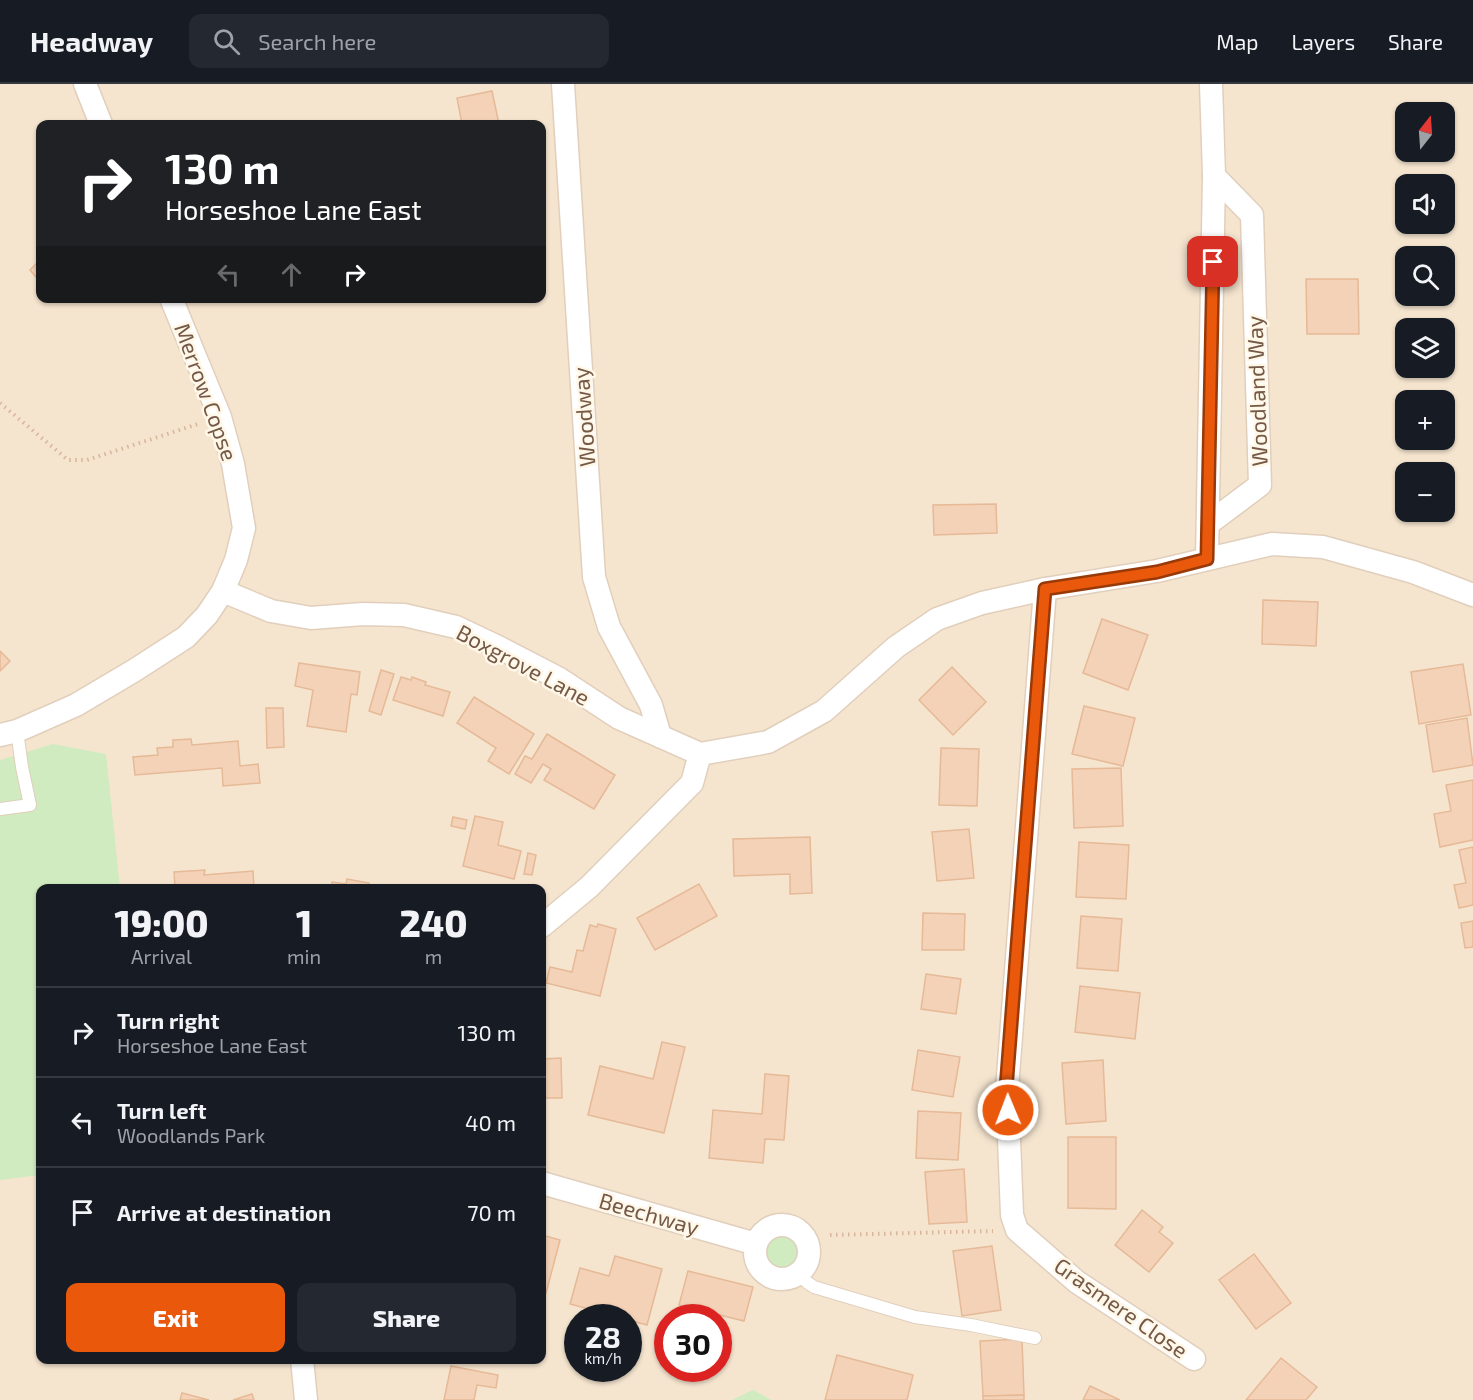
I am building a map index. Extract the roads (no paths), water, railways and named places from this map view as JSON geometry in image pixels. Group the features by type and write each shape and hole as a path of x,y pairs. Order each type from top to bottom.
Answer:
{"street":[{"path":"85,84 99,120"},
{"name":"Woodway","path":"563,84 594,577 609,627 651,705 660,736"},
{"path":"1207,559 1214,176 1211,84"},
{"name":"Woodland Way","path":"1208,524 1260,485 1252,215 1214,176"},
{"name":"Merrow Copse","path":"173,303 220,417 233,464 244,528 236,560 223,591"},
{"path":"546,923 589,887 692,783 700,754 768,742 825,711 896,646 937,619 982,603 1045,589 1157,572 1272,544 1323,547 1413,572 1473,595"},
{"name":"Grasmere Close","path":"1045,589 1006,1089 1012,1215 1017,1230 1077,1282 1194,1359"},
{"path":"9,733 76,705 186,637 207,615 223,591"},
{"name":"Boxgrove Lane","path":"223,591 271,611 311,618 363,614 404,615 456,627 558,678 619,718 700,754"},
{"name":"Beechway","path":"546,1184 756,1244"},
{"path":"775,1225 786,1225 801,1232 807,1241 809,1258 805,1268 788,1279 768,1276 758,1264 755,1255 756,1244 761,1234 775,1225"},
{"path":"302,1364 306,1400"}],"lane":[{"path":"0,809 30,805 22,767 9,733"},
{"path":"798,1274 814,1287 915,1317 1035,1338"}]}
